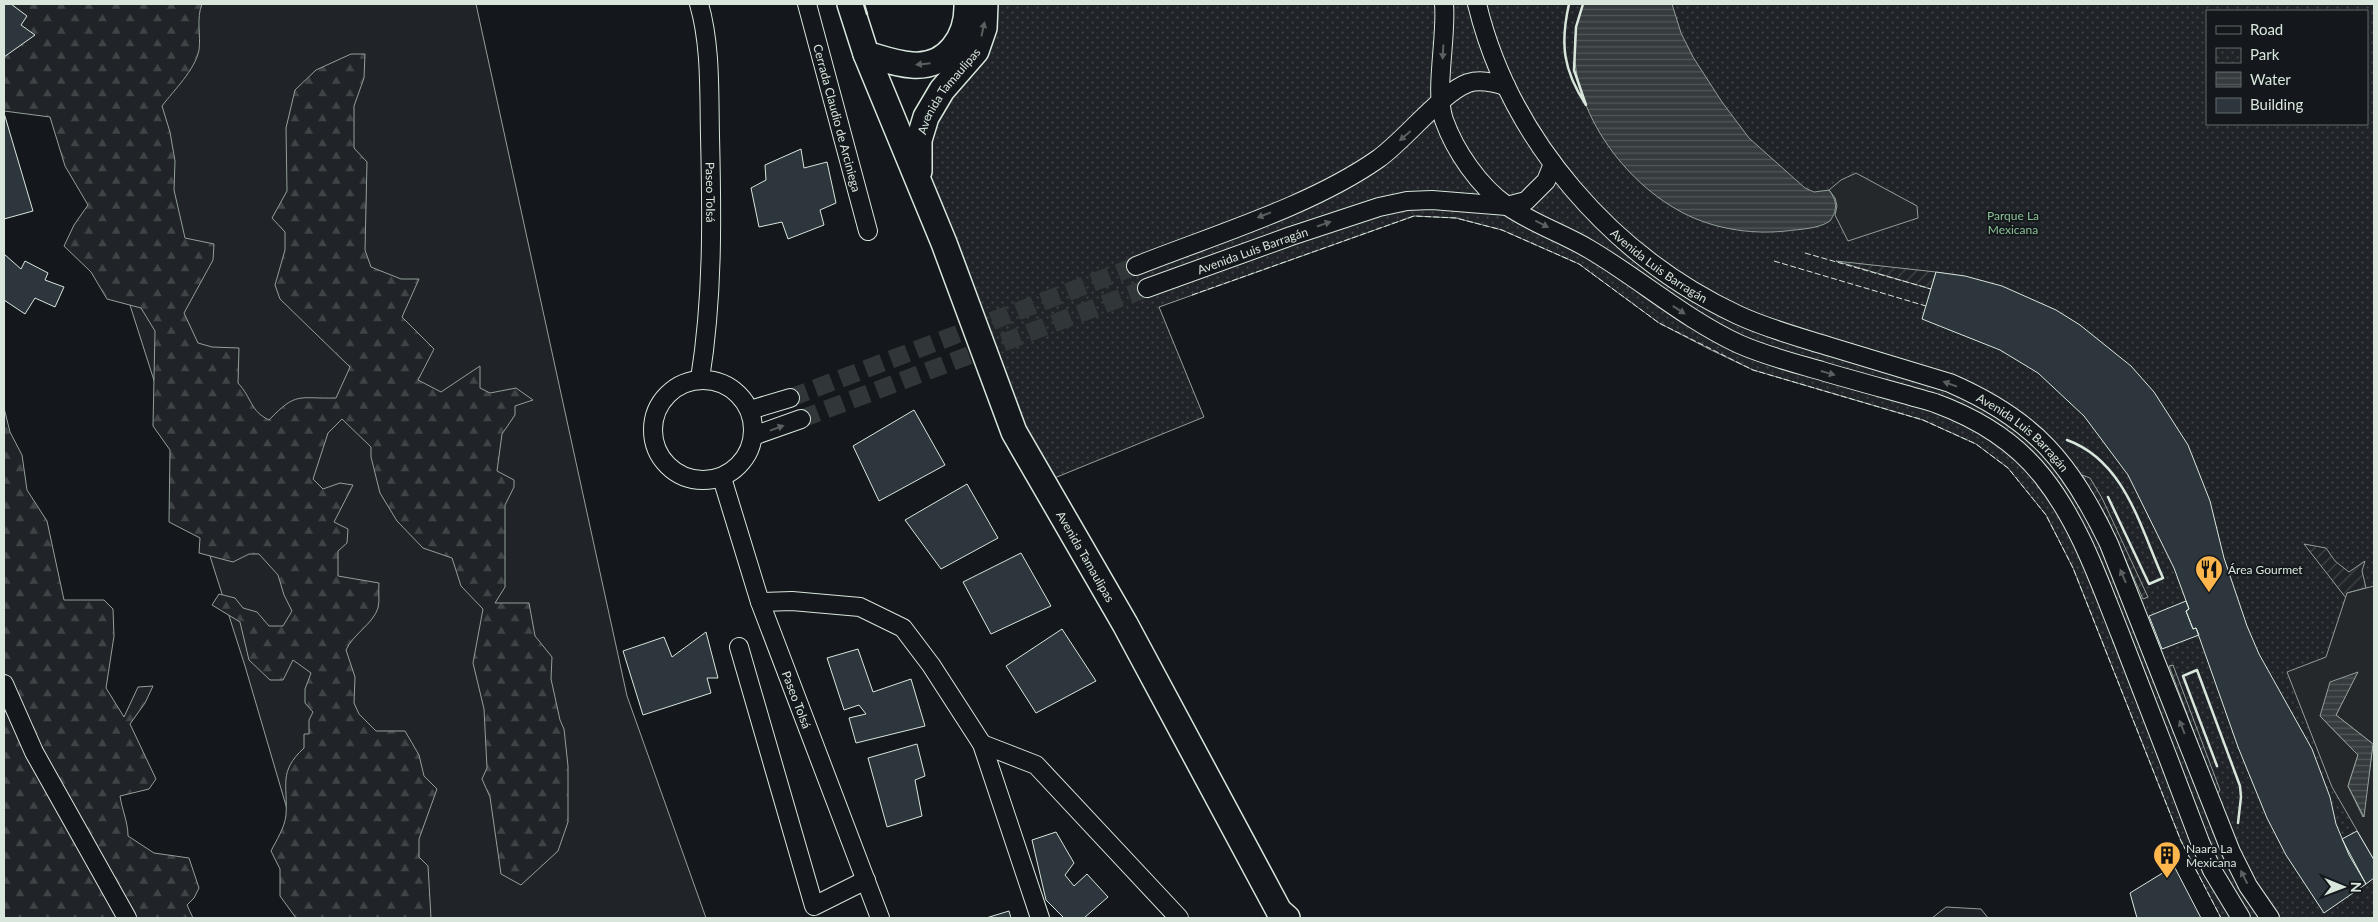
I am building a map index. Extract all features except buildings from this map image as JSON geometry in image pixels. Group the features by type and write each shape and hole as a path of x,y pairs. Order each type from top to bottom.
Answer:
{"street":[{"name":"Paseo Tolsá","path":"699,4 705,33 712,208 708,329 700,380"},
{"name":"Cerrada Claudio de Arciniega","path":"808,4 868,231"},
{"name":"Avenida Tamaulipas","path":"850,4 866,54 944,243 1014,432 1125,624 1279,910 1287,918"},
{"name":"Avenida Tamaulipas","path":"866,54 912,65 930,64 947,55 960,41 966,25 966,4"},
{"name":"Avenida Tamaulipas","path":"918,181 919,140 926,118 942,90 976,51 984,28 985,4"},
{"name":"Avenida Luis Barragán","path":"1444,4 1440,103 1444,120 1454,143 1475,175 1491,194 1506,206 1586,248 1693,319 1739,344 1780,359 1935,403 1958,412 1995,433 2026,458 2043,476 2064,507 2090,556 2200,842 2212,870 2241,918"},
{"name":"Avenida Luis Barragán","path":"1477,4 1506,86 1553,164 1600,218 1626,243 1655,266 1706,299 1769,328 1950,383 2002,408 2044,442 2076,482 2109,544 2231,852 2248,886 2270,918"},
{"path":"1136,266 1282,209 1344,180 1380,157 1440,103 1469,83 1480,81 1506,86"},
{"name":"Avenida Luis Barragán","path":"1147,288 1291,236 1379,207 1407,201 1432,200 1506,206 1526,201 1546,181 1553,164"},
{"path":"700,380 718,382 734,390 750,410 753,436 750,449 744,461 722,478 701,482 679,476 662,462 653,442 653,420 662,400 679,385 700,380"},
{"path":"750,410 790,398"},
{"path":"753,436 801,419"},
{"path":"2026,458 2044,442"},
{"name":"Paseo Tolsá","path":"722,478 760,602 880,918"},
{"path":"760,602 792,601 860,607 903,628 931,664 982,744 1040,918"},
{"path":"739,647 814,906 866,880"},
{"path":"4,684 34,752 128,918"},
{"path":"982,744 1036,764 1178,918"}],"green space":[{"path":"4,4 202,4 199,15 199,50 197,57 189,72 162,106 170,132 175,161 174,190 185,238 214,244 213,260 184,313 198,343 212,347 239,348 238,383 258,413 269,420 286,404 299,398 336,398 350,367 280,299 275,285 285,250 285,232 272,218 287,191 286,128 295,90 316,70 351,54 365,54 364,78 354,106 354,148 367,162 365,250 371,267 401,279 419,279 402,317 434,349 418,380 441,392 480,366 480,388 490,393 516,388 533,400 515,406 515,415 502,434 497,471 514,480 514,487 505,505 505,587 495,603 529,603 535,636 552,657 551,679 560,720 564,729 568,766 568,822 558,851 521,885 501,874 490,797 482,779 487,768 484,709 473,663 483,609 461,586 452,558 423,548 397,521 380,493 371,457 371,447 342,419 328,433 313,479 323,489 340,483 353,485 334,522 348,529 347,543 338,551 338,576 379,583 378,608 372,619 353,639 346,650 355,677 354,703 359,714 376,731 405,731 419,755 424,776 437,789 419,839 419,857 428,866 431,918 296,918 280,896 280,869 271,851 285,820 287,772 290,764 304,748 304,734 309,734 309,720 313,712 305,703 305,689 311,673 293,660 283,680 270,680 249,660 240,622 212,605 219,594 235,598 243,608 257,612 269,626 283,626 292,611 284,595 278,575 259,554 249,554 233,562 199,553 200,538 169,522 170,450 153,426 155,331 141,308 107,299 91,272 64,246 74,225 88,205 65,166 50,117 4,111"},
{"path":"70,4 476,4 627,696 706,918 319,918 245,666 93,189"},
{"name":"Parque La Mexicana","path":"988,4 2374,4 2374,918 2221,918 2181,841 2073,568 2046,515 2008,468 1976,444 1923,420 1753,370 1659,323 1579,264 1502,230 1456,218 1414,216 1159,307 1204,417 1052,479 1035,450 987,341 923,173 924,145"},
{"path":"1836,261 1936,272 1931,289"},
{"path":"4,408 10,432 22,455 27,490 47,521 64,600 104,600 113,609 114,636 106,688 124,717 138,687 153,686 145,703 130,724 156,779 149,789 120,796 128,836 154,853 189,858 199,888 194,898 187,905 193,918 4,918"},
{"path":"2082,475 2090,478 2102,498 2148,597 2143,599 2107,518"},
{"path":"2304,544 2326,548 2335,561 2349,572 2365,561 2362,571 2366,588 2347,593 2346,598"},
{"path":"2173,665 2220,790 2217,794 2169,666"},
{"path":"1946,907 1981,909 1988,918 1932,918"}],"shaded area":[{"path":"1856,173 1917,206 1918,218 1848,241 1835,215 1837,206 1835,198 1829,190 1841,180"},
{"path":"2374,586 2374,860 2332,787 2287,672 2326,657 2347,593","holes":["2357,673 2336,715 2373,744 2363,817 2348,786 2358,755 2320,716"]}],"water":[{"path":"1583,4 1672,4 1681,33 1693,57 1722,102 1749,138 1805,188 1814,192 1829,190 1836,205 1830,221 1815,227 1786,231 1758,232 1729,229 1688,216 1652,192 1629,172 1609,147 1593,121 1581,92 1575,63 1575,33"},
{"path":"2358,672 2336,715 2373,744 2364,817 2348,786 2358,755 2320,716 2330,682"}],"tunnel":[{"path":"790,398 1136,266"},
{"path":"801,419 1147,288"}],"fence":[{"path":"1569,4 1566,18 1565,56 1572,80 1586,105"},
{"path":"1192,295 1414,216 1456,218 1502,230 1579,264 1659,323 1753,370 1923,420 1976,444 2008,468 2046,515 2073,568 2181,841 2221,918"},
{"path":"1805,253 1931,289"},
{"path":"1774,261 1926,306"}],"wall":[{"path":"864,4 867,14"},
{"path":"1569,4 1566,18 1565,56 1572,80 1586,105 1574,70 1576,27 1583,4"},
{"path":"2067,440 2087,450 2103,463 2117,479 2138,517 2163,578 2149,584 2108,497"},
{"path":"2217,766 2183,676 2197,670 2240,786 2241,797 2238,823"}],"place":[{"name":"Área Gourmet","path":"2209,593"},
{"name":"Naara La Mexicana","path":"2167,879"}]}
